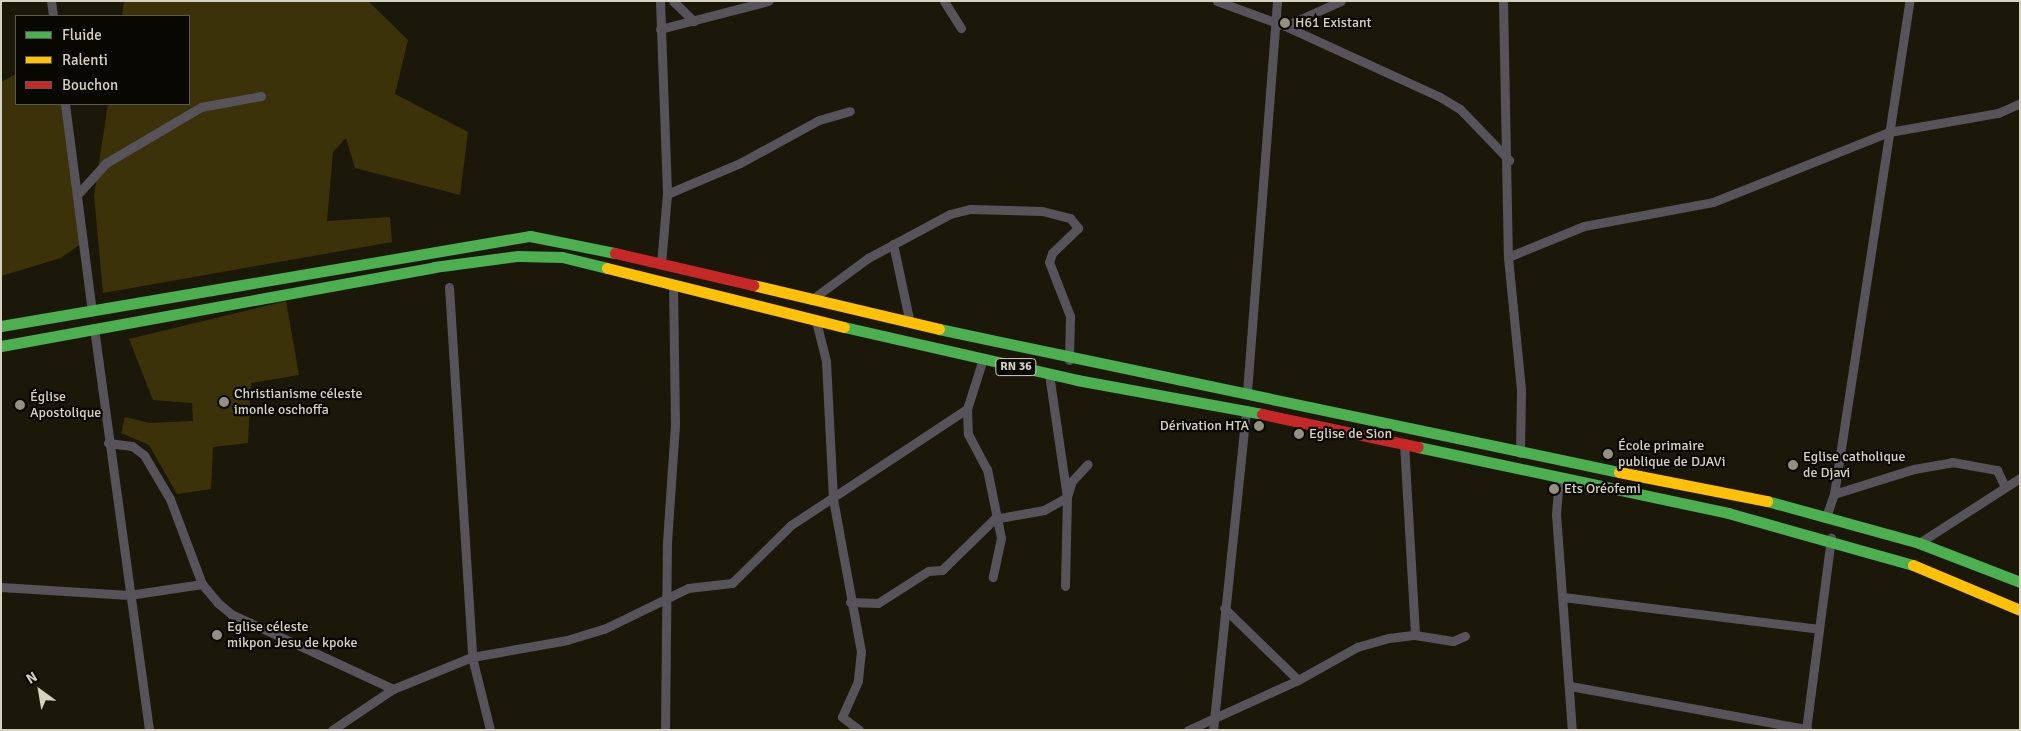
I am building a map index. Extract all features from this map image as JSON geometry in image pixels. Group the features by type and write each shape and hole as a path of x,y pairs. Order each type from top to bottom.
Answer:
{"main road":[{"name":"RN 36","path":"1,326 427,250 530,236 661,264 810,301 1069,360 1247,392 1520,453 1827,514 1919,543 2020,582"},
{"name":"RN 36","path":"1,346 94,328 518,256 562,257 816,322 1049,374 1246,410 1404,443 1831,538 1896,558 2020,610"}],"street":[{"path":"51,1 53,15"},
{"path":"660,1 667,194 661,264"},
{"path":"673,1 694,21"},
{"path":"660,29 768,1"},
{"path":"944,1 961,28"},
{"path":"1217,1 1280,26 1460,109 1509,160"},
{"path":"1247,392 1280,26 1277,1"},
{"path":"1280,26 1341,1"},
{"path":"1502,1 1509,160 1508,257 1521,390 1520,453"},
{"path":"1827,514 1834,494 1909,1"},
{"path":"77,195 106,163 201,107 261,96"},
{"path":"1508,257 1584,226 1713,202 1890,132 1998,113 2020,103"},
{"path":"65,105 92,311"},
{"path":"667,194 740,163 819,120 850,111"},
{"path":"810,301 893,244 934,221 970,209 1042,211 1070,218 1078,228 1076,235 1052,253 1049,262 1070,316 1069,360"},
{"path":"893,244 910,323"},
{"path":"665,730 668,597 667,542 675,425 673,284"},
{"path":"449,287 472,657 490,730"},
{"path":"816,322 826,361 833,499 861,666 842,717 842,730"},
{"path":"94,328 108,443 149,730"},
{"path":"983,359 967,409 966,428 986,470 994,519 1001,538 993,577"},
{"path":"1049,374 1067,497 1065,586"},
{"path":"332,730 393,689 472,657 522,651 604,629 688,588 732,583 773,539 967,409"},
{"path":"1213,725 1246,410"},
{"path":"108,443 132,446 144,455 170,499 202,584 231,614 393,689"},
{"path":"1404,443 1415,635"},
{"path":"1834,494 1914,469 1952,462 1997,470 2005,487"},
{"path":"850,602 878,603 928,571 942,570 994,519 1044,510 1067,497 1072,481 1088,464"},
{"path":"1919,543 2020,478"},
{"path":"1559,479 1556,514 1572,730"},
{"path":"1570,686 1806,729 1831,538"},
{"path":"1,587 129,595 202,584"},
{"path":"1563,597 1819,629"},
{"path":"1224,608 1298,680"},
{"path":"1188,730 1213,725 1357,647 1415,635 1453,641 1465,636"},
{"path":"842,717 859,730"}],"shaded area":[{"path":"124,1 368,1 408,40 395,94 468,132 460,195 355,168 346,138 333,152 327,221 390,217 392,242 103,293 94,195 108,105 190,105 190,15 122,15"},
{"path":"15,75 15,105 69,105 85,241 61,258 1,276 1,82"},
{"path":"286,301 299,375 251,383 248,443 213,447 211,489 177,494 149,445 121,433 125,417 149,423 193,421 192,403 153,400 129,339"}],"traffic: fast":[{"path":"1,326 530,236 615,253"},
{"path":"1,346 434,267 518,256 562,257 607,268"},
{"path":"844,327 1077,380 1262,414"},
{"path":"939,329 1619,472"},
{"path":"1418,447 1728,513 1913,565"},
{"path":"1767,501 1919,543 2020,582"}],"traffic: slow":[{"path":"607,268 844,327"},
{"path":"753,285 939,329"},
{"path":"1619,472 1767,501"},
{"path":"1913,565 2020,610"}],"traffic: jam":[{"path":"615,253 753,285"},
{"path":"1262,414 1418,447"}],"place":[{"name":"H61 Existant","path":"1285,23"},
{"name":"Christianisme céleste imonle oschoffa","path":"224,402"},
{"name":"Église Apostolique","path":"20,405"},
{"name":"Dérivation HTA","path":"1259,426"},
{"name":"Eglise de Sion","path":"1299,434"},
{"name":"École primaire publique de DJAVi","path":"1608,454"},
{"name":"Eglise catholique de Djavi","path":"1793,465"},
{"name":"Ets Oréofemi","path":"1554,489"},
{"name":"Eglise céleste mikpon Jesu de kpoke","path":"217,635"}]}
